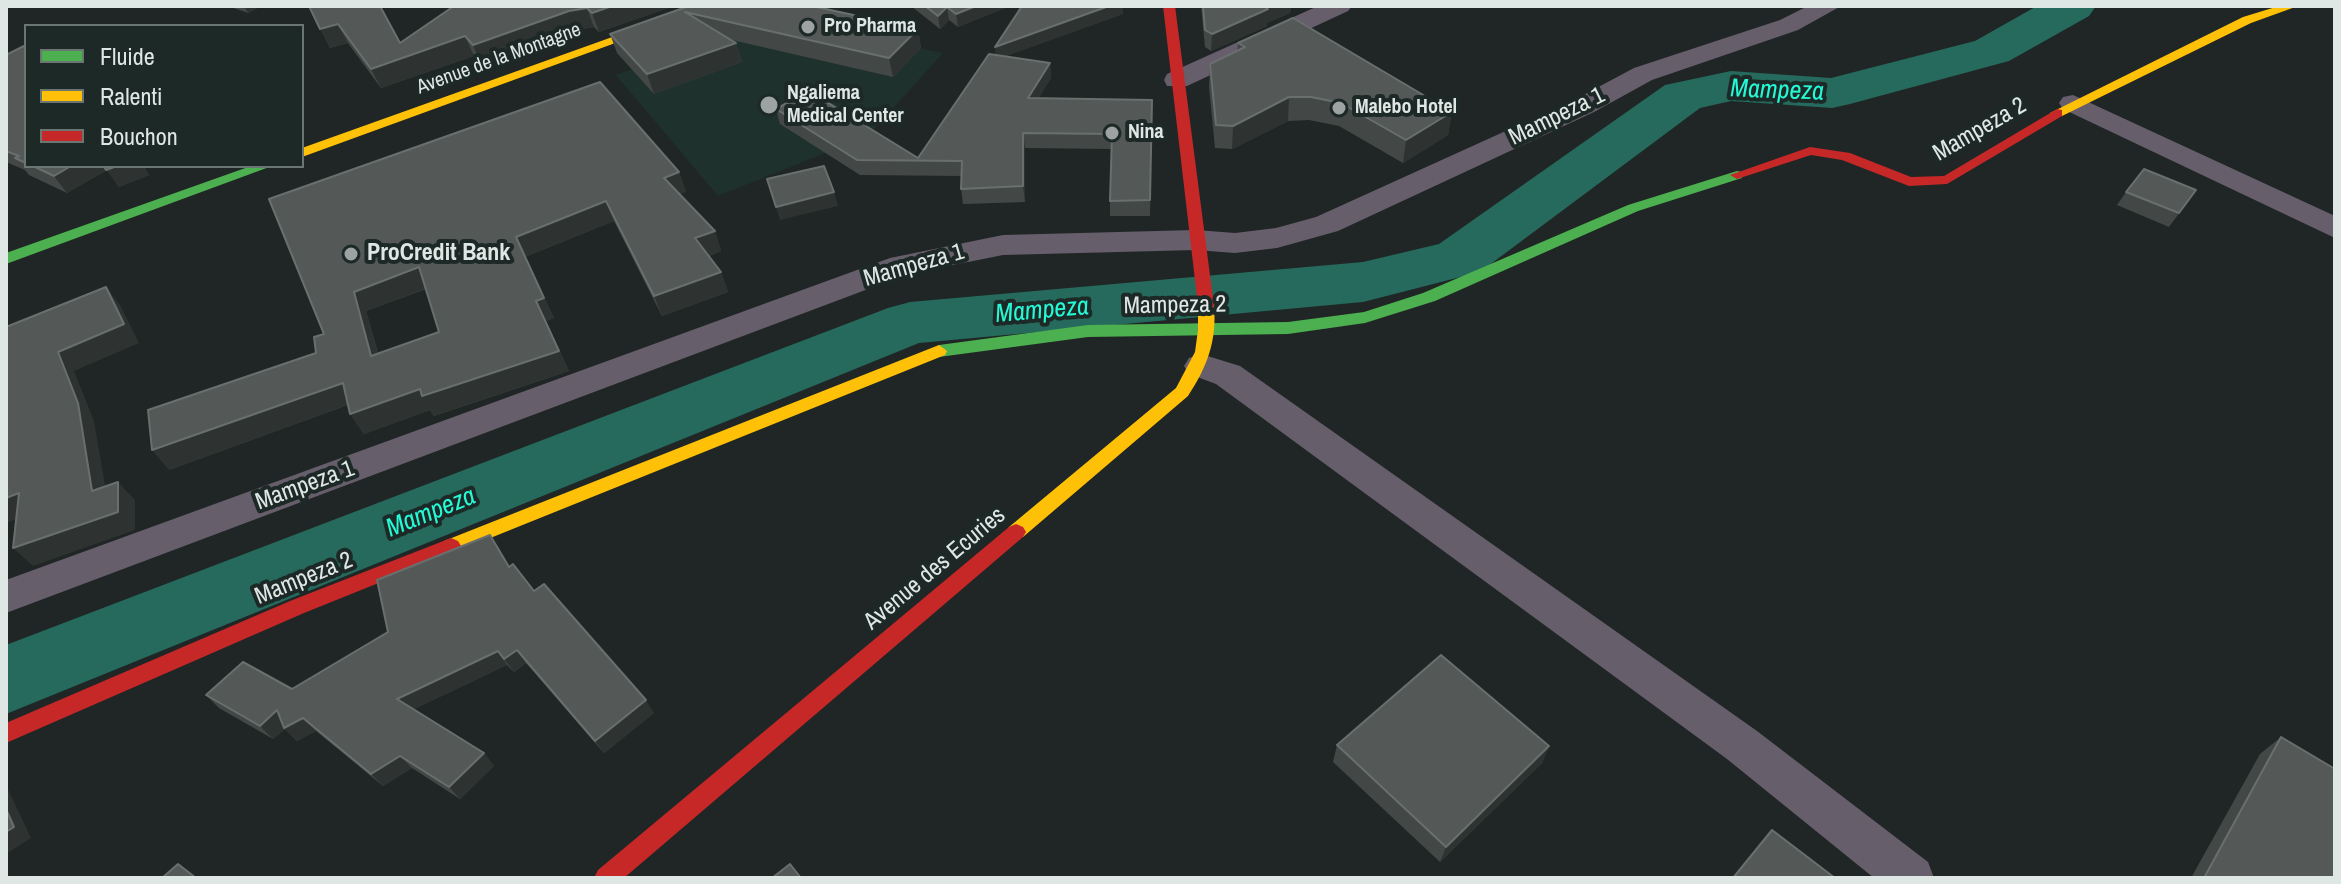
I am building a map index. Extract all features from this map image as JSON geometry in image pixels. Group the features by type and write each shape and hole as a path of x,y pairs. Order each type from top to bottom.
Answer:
{"street":[{"name":"Avenue de la Montagne","path":"304,152 711,6"},
{"path":"1169,6 1204,308 1205,347 1228,375 1742,745 1911,878"},
{"path":"1177,80 1339,6"},
{"name":"Mampeza 1","path":"6,597 901,265 1003,245 1197,247 1277,238 1327,224 1584,106 1643,74 1789,25 1828,6"},
{"name":"Mampeza 2","path":"6,733 297,607 935,352 1088,331 1205,347 1288,328 1365,317 1429,297 1633,208 1802,152 1821,150 1901,183 1931,185 1947,180 2073,103 2247,20 2292,6"},
{"path":"2073,103 2330,221"},
{"path":"11,253 259,168"},
{"name":"Avenue des Ecuries","path":"606,878 1182,392 1205,347"}],"shaded area":[{"name":"Ngaliema Medical Center","path":"770,20 943,53 868,136 718,196 616,75"}],"building":[{"path":"309,6 380,6 400,43 454,6 612,6 592,13 587,8 569,11 473,45 465,36 371,69 338,24 320,29"},
{"path":"689,6 812,6 918,29 889,58 685,12 736,43 647,74 610,34"},
{"path":"925,6 976,6 956,14 947,7 938,16"},
{"path":"1022,6 1109,6 995,47"},
{"path":"1203,6 1268,6 1265,7 1268,9 1212,34 1205,30"},
{"path":"1293,18 1452,112 1406,140 1341,103 1311,97 1289,97 1233,126 1216,125 1210,64 1245,47 1238,43"},
{"path":"24,46 24,162 15,158 19,156 6,151 6,55"},
{"path":"989,54 1050,63 1028,98 1152,100 1150,200 1110,201 1112,134 1023,133 1023,186 961,189 962,161 857,160 776,109 809,91 918,158"},
{"path":"600,82 679,172 664,178 715,231 695,238 721,272 654,296 606,201 516,237 544,298 536,301 559,351 422,396 420,389 350,414 343,383 152,450 148,410 316,353 314,337 324,334 269,199","holes":["419,267 439,332 371,356 354,292"]},
{"path":"824,166 834,192 776,207 767,179"},
{"path":"37,168 68,168 54,176"},
{"path":"2144,169 2196,190 2179,213 2126,192"},
{"path":"106,287 124,324 58,352 78,403 92,491 118,482 118,512 13,548 19,493 6,498 6,327"},
{"path":"490,535 509,567 513,564 534,591 544,584 646,700 595,741 517,650 504,659 498,651 397,699 484,753 449,787 400,756 371,774 303,718 284,728 277,710 260,726 206,695 243,662 292,689 388,632 377,580"},
{"path":"1441,655 1549,746 1446,847 1337,745"},
{"path":"2281,737 2335,769 2335,878 2204,878"},
{"path":"6,809 14,827 6,832"},
{"path":"1772,830 1835,878 1733,878"},
{"path":"178,864 196,878 162,878"},
{"path":"790,864 801,878 772,878"}],"waterway":[{"name":"Mampeza","path":"6,680 910,323 1363,282 1459,258 1683,96 1731,86 1832,93 1992,51 2072,6"}],"traffic: fast":[{"path":"6,259 259,168"},
{"path":"939,351 1088,331 1288,328 1365,317 1429,297 1633,208 1737,175"}],"traffic: slow":[{"path":"304,152 711,6"},
{"path":"2057,113 2247,20 2292,6"},
{"path":"1016,532 1182,392 1203,352 1207,330 1206,306"},
{"path":"451,546 939,351"}],"traffic: jam":[{"path":"1169,6 1206,306"},
{"path":"1737,175 1810,151 1845,156 1909,182 1947,180 2057,113"},
{"path":"606,878 1016,532"},
{"path":"6,733 297,607 451,546"}],"place":[{"name":"Pro Pharma","path":"808,27"},
{"name":"Ngaliema Medical Center","path":"769,105"},
{"name":"Malebo Hotel","path":"1339,108"},
{"name":"Nina","path":"1112,133"},
{"name":"ProCredit Bank","path":"351,254"}]}
